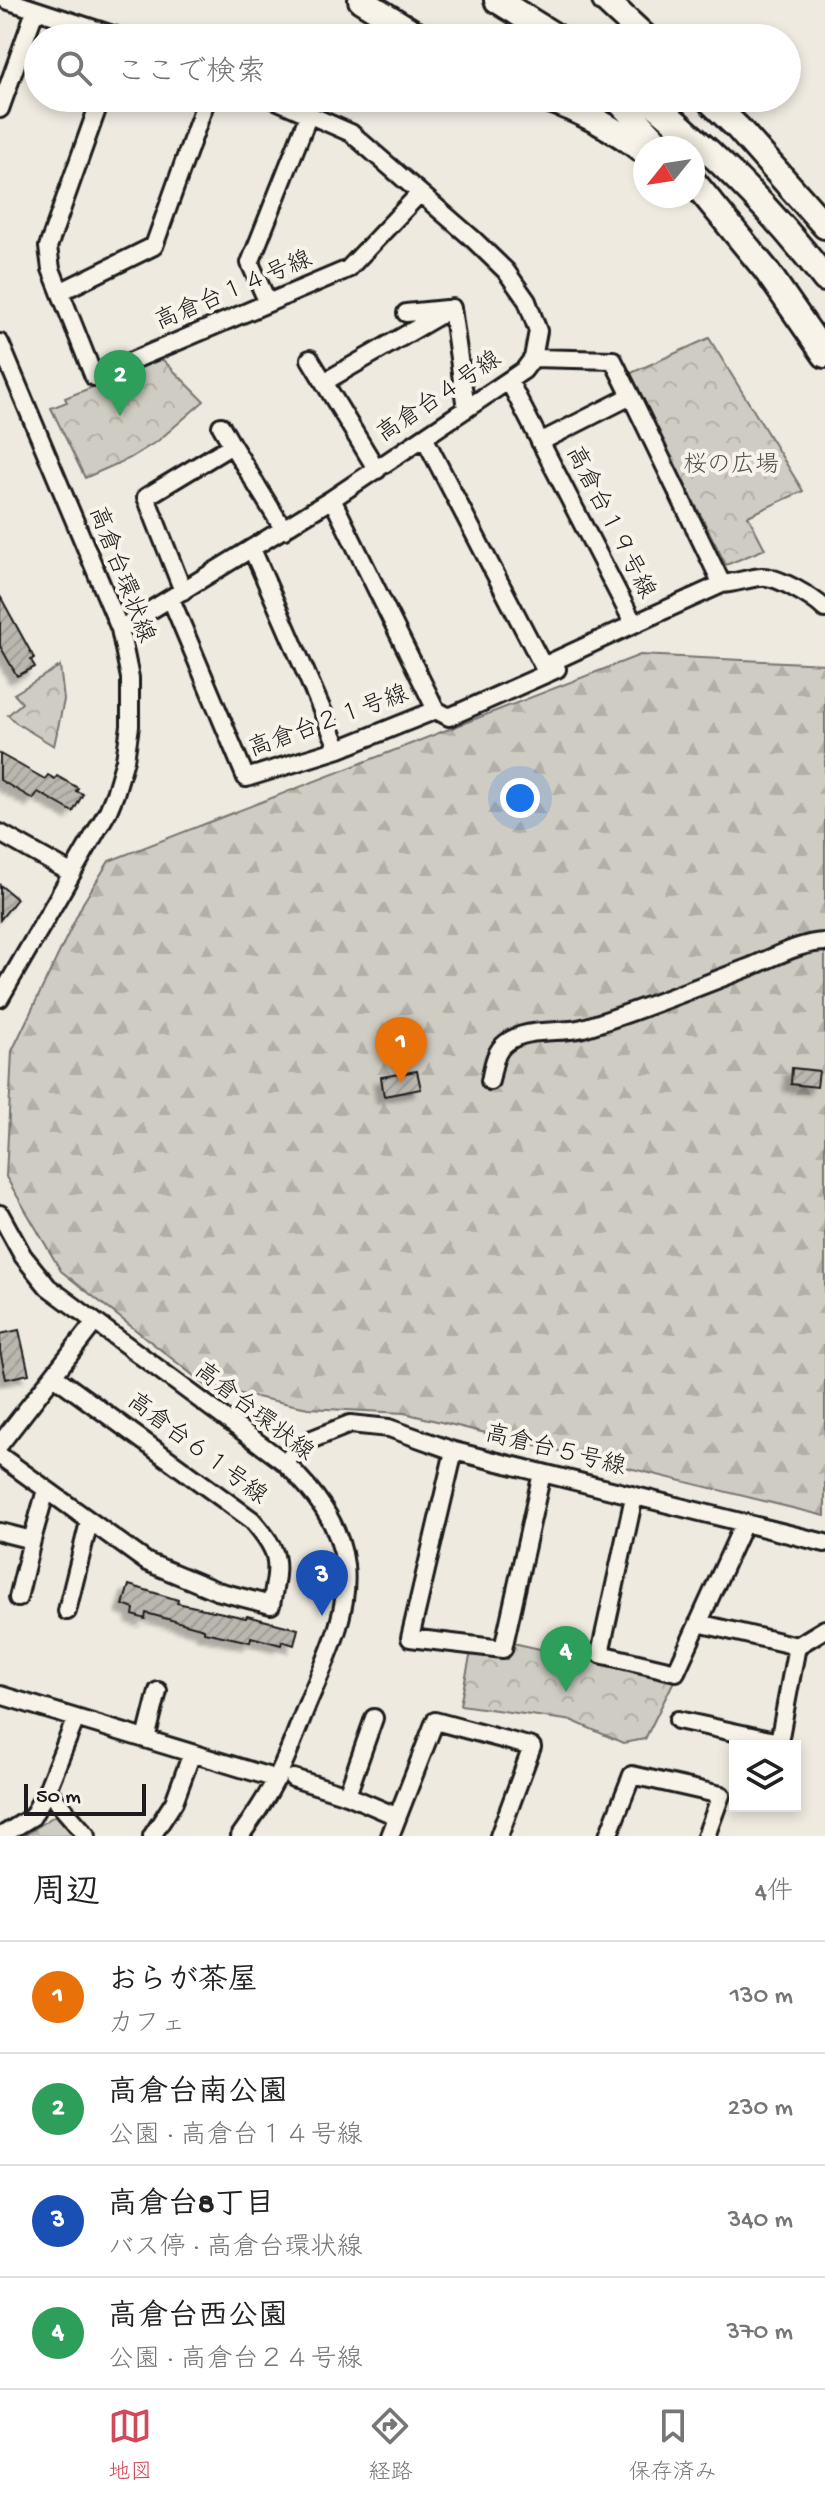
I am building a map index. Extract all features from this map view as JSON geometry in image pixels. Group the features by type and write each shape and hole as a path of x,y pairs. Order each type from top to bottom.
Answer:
{"highway":[{"path":"361,0 400,24"},
{"path":"497,0 532,24"},
{"path":"605,0 631,24"},
{"path":"518,14 535,24"},
{"path":"581,112 633,143"},
{"path":"629,112 652,136"},
{"path":"664,112 703,144 753,195 825,279"},
{"path":"721,112 825,226"},
{"path":"705,196 766,270 825,355"},
{"path":"705,206 766,270"}],"street":[{"path":"6,0 77,24"},
{"path":"30,24 35,11"},
{"path":"0,109 24,42"},
{"name":"高倉台１４号線","path":"96,112 48,247 51,269 94,377 348,269 420,193"},
{"path":"60,292 154,246 202,112"},
{"name":"高倉台４号線","path":"120,629 377,470 509,381 524,370 533,358 538,331 527,301 506,271 351,133 304,112"},
{"path":"268,303 250,263 309,114"},
{"path":"406,313 452,308"},
{"path":"324,382 452,308"},
{"path":"452,308 466,409"},
{"name":"高倉台環状線","path":"0,343 10,386 120,629 130,678 130,726 125,760 108,811 0,998"},
{"path":"533,358 613,360 722,584"},
{"path":"310,359 377,470"},
{"name":"高倉台１９号線","path":"424,437 543,666 634,624 509,381"},
{"path":"540,442 631,396"},
{"path":"221,426 284,530"},
{"path":"177,595 146,497 232,445"},
{"name":"高倉台２１号線","path":"177,595 246,778 339,749 436,710 332,499"},
{"path":"252,549 339,749"},
{"path":"634,624 722,584 762,576 785,582 825,609"},
{"path":"436,710 449,717 576,660 572,653"},
{"path":"0,833 71,873"},
{"path":"490,1081 496,1055 507,1042 523,1035 582,1028 680,994 787,951 825,942"},
{"name":"高倉台環状線","path":"0,1214 23,1256 48,1287 284,1462 324,1508 336,1535 345,1563 346,1588 339,1626 309,1700 285,1778 240,1836"},
{"path":"0,1444 94,1323"},
{"name":"高倉台６１号線","path":"0,1456 147,1562 217,1591 271,1605 278,1567 273,1543 252,1520 54,1376"},
{"name":"高倉台５号線","path":"284,1462 310,1440 350,1424 389,1428 454,1451 825,1543"},
{"path":"454,1451 410,1638 503,1649 542,1473"},
{"path":"18,1598 46,1490"},
{"path":"634,1497 600,1654 676,1672 744,1523"},
{"path":"67,1611 89,1522"},
{"path":"0,1532 32,1540"},
{"path":"698,1623 797,1646 825,1629"},
{"path":"678,1720 779,1742 797,1646"},
{"path":"146,1739 158,1691"},
{"path":"0,1695 192,1753 347,1795 396,1816"},
{"path":"390,1836 431,1714 532,1747 499,1836"},
{"path":"1,1836 32,1817 47,1790 76,1718"},
{"path":"347,1795 374,1718"},
{"path":"152,1836 174,1802 192,1753"},
{"path":"608,1836 632,1775 721,1795 706,1836"},
{"path":"47,1790 87,1836"}],"green space":[{"name":"桜の広場","path":"709,338 803,491 748,516 765,549 726,565 629,374"},
{"path":"162,359 204,401 159,440 130,458 85,478 51,408 67,402 65,398"},
{"path":"640,655 825,664 825,1516 404,1413 308,1408 208,1387 61,1271 6,1177 12,1051 83,903 109,861"},
{"path":"60,666 64,700 54,746 8,715 22,703 14,694"},
{"path":"513,1643 675,1679 645,1739 623,1743 573,1721 460,1705 471,1652 508,1659"},
{"path":"60,1812 82,1836 24,1836"}],"building":[{"path":"0,596 34,658 31,660 35,667 17,676 0,646"},
{"path":"0,754 45,779 48,775 55,779 57,776 78,788 76,791 83,794 73,812 38,792 33,799 0,780"},
{"path":"0,885 17,899 0,920"},
{"path":"792,1068 819,1071 817,1087 791,1084"},
{"path":"417,1071 421,1089 384,1096 381,1077"},
{"path":"19,1330 29,1374 6,1379 0,1334"},
{"path":"129,1585 178,1600 177,1603 298,1629 294,1645 251,1637 250,1642 204,1632 204,1629 146,1613 145,1619 133,1615 134,1609 123,1605"}],"place":[{"name":"高倉台南公園","path":"120,416"},
{"name":"おらが茶屋","path":"401,1083"},
{"name":"高倉台8丁目","path":"322,1616"},
{"name":"高倉台西公園","path":"566,1692"}]}
